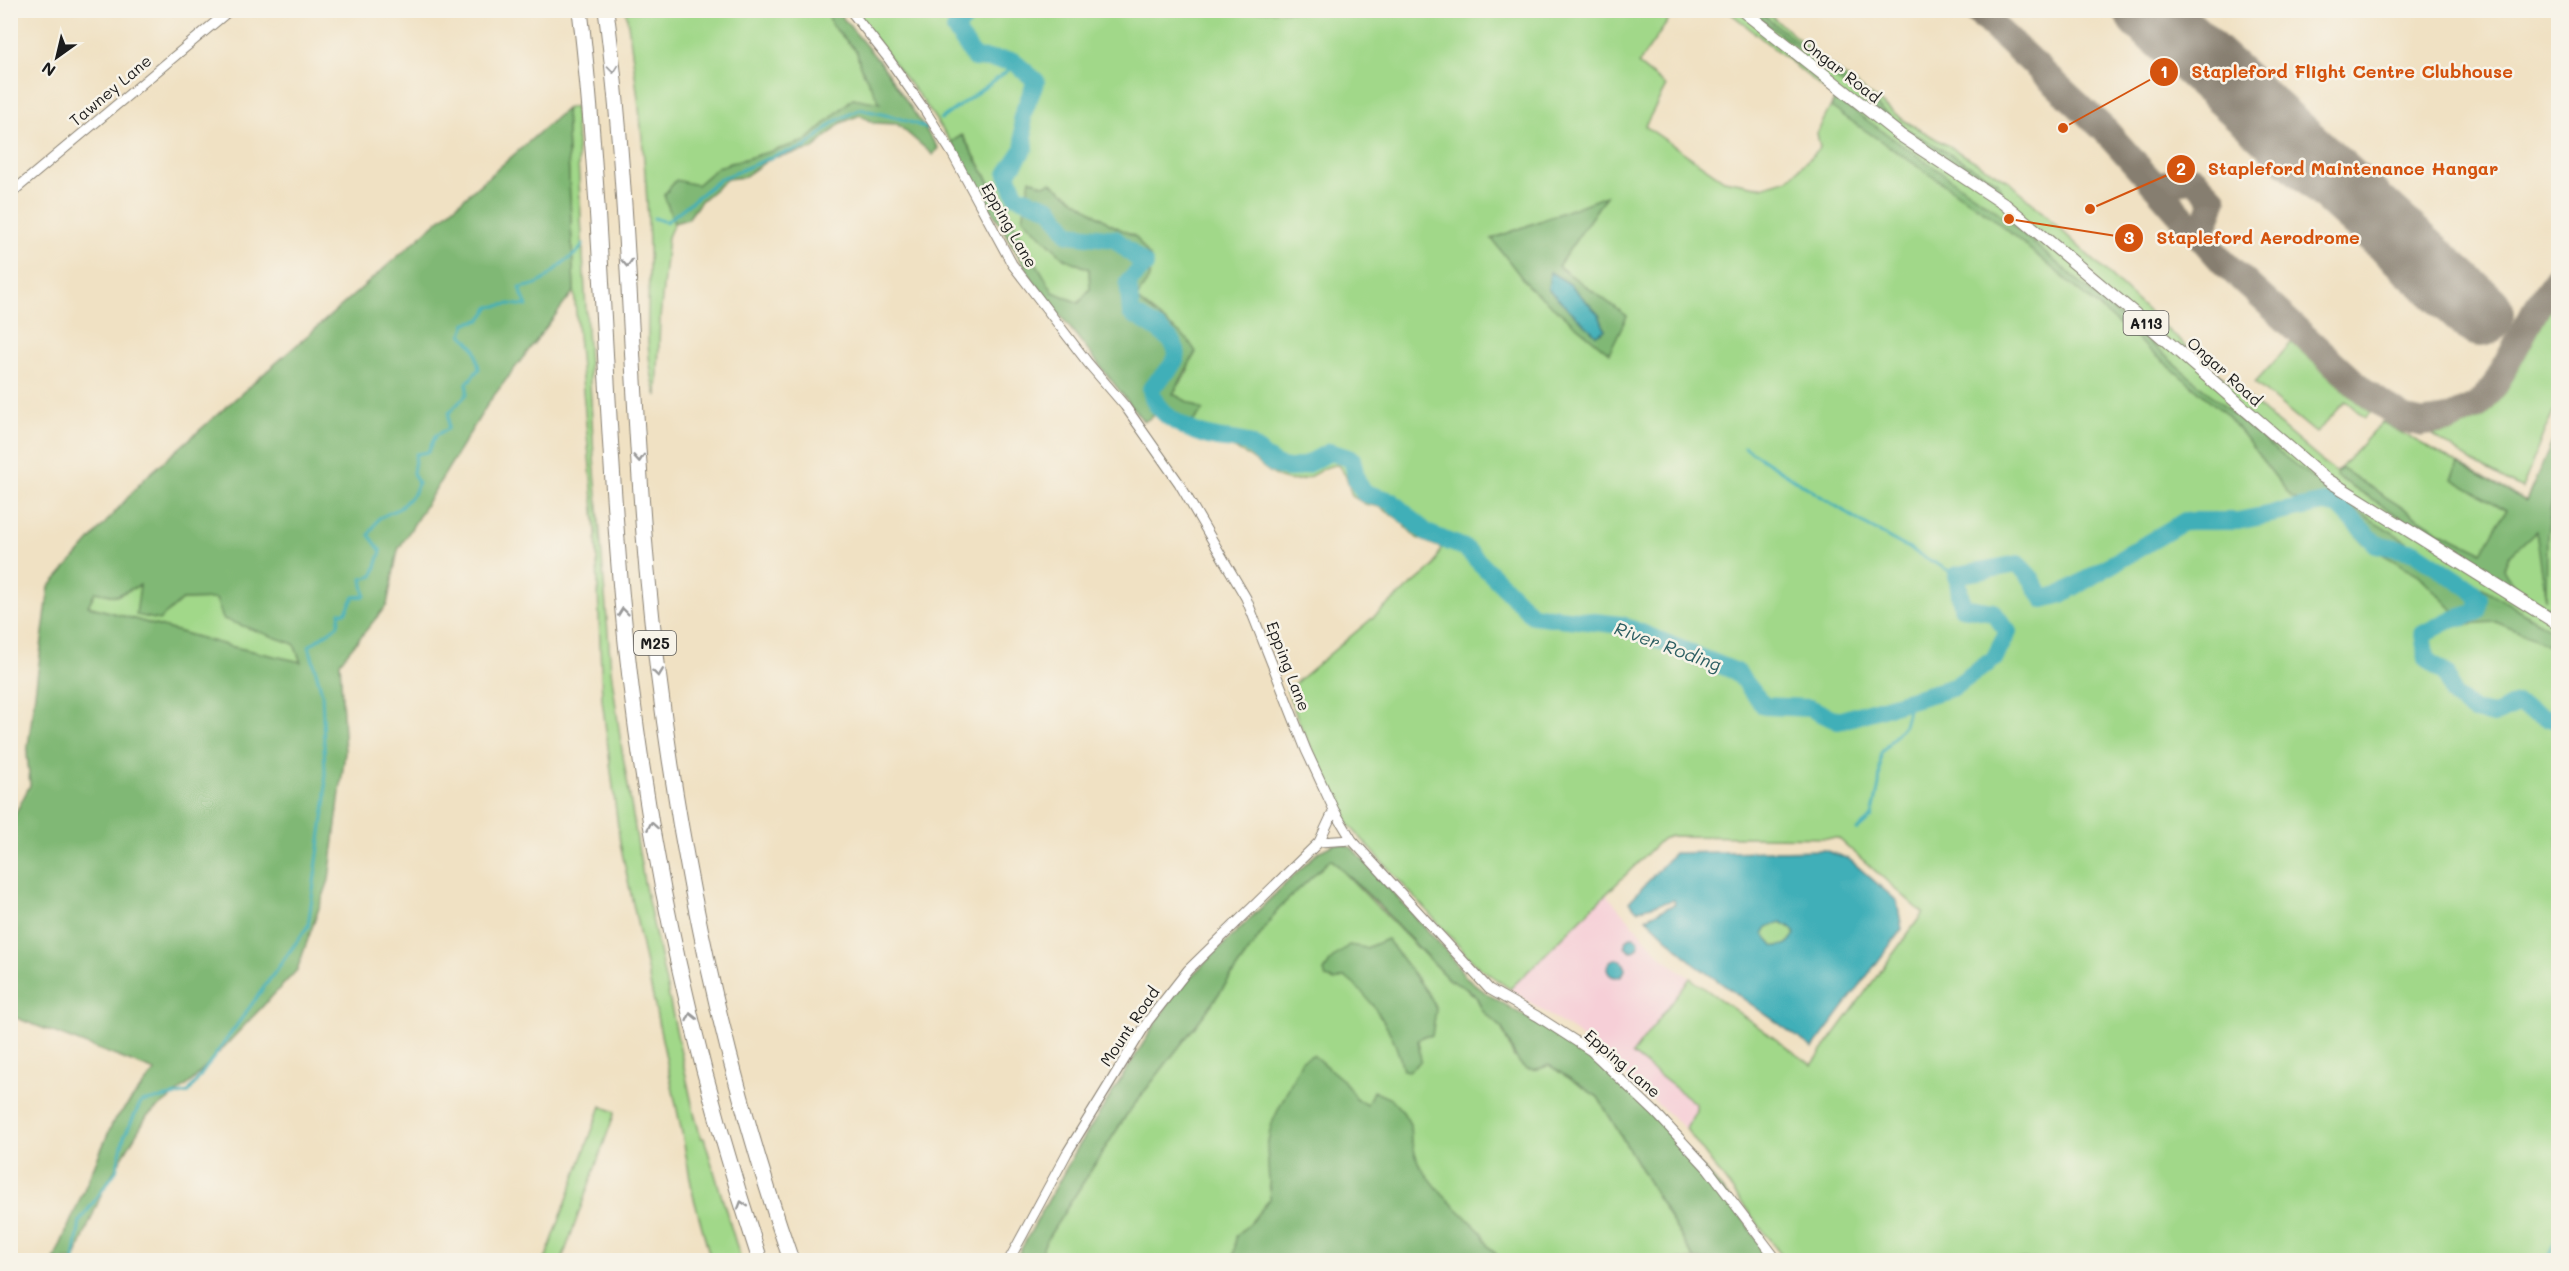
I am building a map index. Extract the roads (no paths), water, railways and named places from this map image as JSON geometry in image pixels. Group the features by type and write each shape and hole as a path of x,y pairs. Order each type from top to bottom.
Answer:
{"highway":[{"name":"M25","path":"580,10 595,163 617,550 627,655 641,760 663,888 693,1027 725,1147 760,1260"},
{"name":"M25","path":"606,10 618,127 645,548 658,676 673,781 692,887 723,1028 753,1142 791,1260"}],"main road":[{"name":"Ongar Road","path":"1742,10 1900,135 2004,203 2323,477 2559,624"}],"street":[{"name":"Tawney Lane","path":"10,194 230,10"},
{"name":"Epping Lane","path":"849,10 888,58 935,126 1012,264 1154,444 1179,483 1252,611 1306,750 1334,810 1352,840 1489,989 1538,1016 1591,1051 1656,1113 1712,1173 1777,1260"},
{"name":"Mount Road","path":"1009,1260 1067,1153 1148,1021 1188,970 1319,842 1334,810"},
{"path":"1319,842 1352,840"}],"water":[{"path":"1550,272 1570,284 1599,315 1605,330 1596,335 1548,289"},
{"path":"1824,850 1849,859 1897,901 1902,929 1813,1048 1694,964 1646,918 1675,904 1674,900 1637,910 1629,902 1674,853","holes":["1781,922 1792,928 1795,934 1789,942 1781,946 1774,946 1763,934 1767,927"]},
{"path":"1632,937 1637,939 1639,944 1637,949 1632,951 1627,949 1625,944 1627,939"},
{"path":"1616,959 1622,962 1625,968 1622,974 1616,977 1610,974 1607,968 1610,962"}],"waterway":[{"name":"River Roding","path":"974,10 955,29 975,58 1013,61 1036,81 1022,116 1025,147 1007,174 1016,196 1050,208 1069,234 1115,239 1145,265 1128,282 1131,313 1161,331 1176,351 1174,362 1151,389 1153,398 1166,415 1186,428 1207,436 1245,442 1269,460 1285,468 1301,466 1330,452 1352,459 1357,481 1364,493 1391,501 1427,533 1465,548 1532,615 1622,625 1737,672 1764,706 1810,708 1838,721 1954,687 1994,659 2008,632 1993,612 1962,607 1957,575 2018,564 2031,578 2043,599 2062,594 2185,521 2238,521 2324,503 2339,506 2376,544 2415,552 2469,588 2479,598 2477,612 2448,621 2423,634 2427,659 2447,675 2453,695 2474,711 2494,715 2517,704 2546,718 2558,718"},
{"path":"941,119 1017,64"},
{"path":"654,218 666,222 720,179 777,155 806,147 834,122 860,109 927,128"},
{"path":"74,1260 80,1221 116,1171 124,1137 141,1102 188,1093 308,926 326,797 322,693 309,646 338,625 340,612 345,613 354,597 365,596 362,579 373,576 381,551 369,535 379,518 400,508 415,492 418,483 413,473 416,454 428,452 436,435 448,429 449,413 467,394 467,383 479,369 475,349 462,334 466,323 480,320 490,307 510,304 527,306 519,288 544,280 577,253 583,244"},
{"path":"1744,447 1864,524 1957,575"},
{"path":"1857,830 1872,817 1879,785 1881,753 1904,725 1911,699"},
{"path":"2547,1260 2558,1235"}],"place":[{"name":"Stapleford Flight Centre Clubhouse","path":"2063,128"},
{"name":"Stapleford Maintenance Hangar","path":"2090,209"},
{"name":"Stapleford Aerodrome","path":"2009,219"}]}
